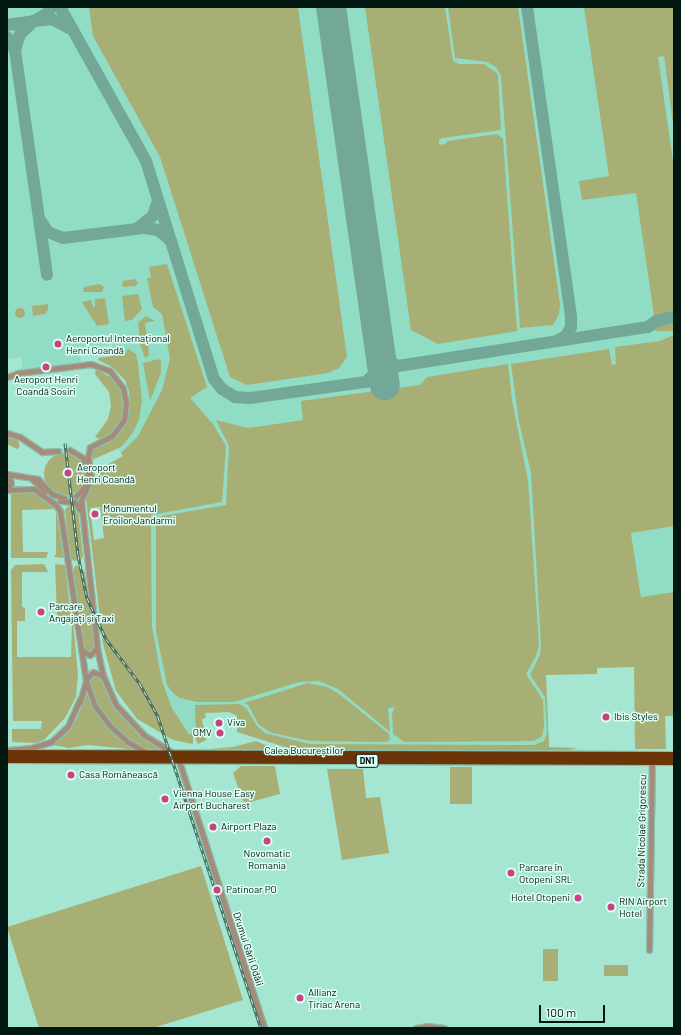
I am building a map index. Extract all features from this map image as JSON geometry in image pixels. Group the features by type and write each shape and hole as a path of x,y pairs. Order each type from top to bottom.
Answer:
{"highway":[{"name":"DN1","path":"7,751 60,757"},
{"name":"Calea Bucureștilor","path":"7,759 149,754 177,758 674,755"},
{"name":"Calea Bucureștilor","path":"60,757 674,761"},
{"name":"DN1","path":"7,764 60,757"}],"street":[{"path":"7,377 18,373 91,364 105,368 119,380 126,398 125,415 115,433 93,444 88,450 92,475 89,486 80,500 97,648 103,676 126,718 144,735 177,758"},
{"path":"7,433 20,437 42,452 58,451"},
{"path":"70,450 83,458 88,473 86,486 76,496"},
{"path":"64,498 52,494 40,480 7,474 10,483 7,490 34,489 59,508 84,672 95,706 110,726 128,742 149,754"},
{"path":"30,478 53,498 75,502 81,513"},
{"path":"81,650 90,655 97,648"},
{"path":"80,702 84,672"},
{"path":"7,751 31,748 51,742 68,726 80,702 86,680 93,672 103,676"},
{"name":"Drumul Gării Odăii","path":"177,758 264,1028"},
{"name":"Strada Nicolae Grigorescu","path":"649,950 652,761"},
{"path":"416,1028 427,1026 444,1028"}],"shaded area":[{"path":"7,7 674,7 674,398 648,358 526,382 549,747 306,747 243,734 242,707 196,708 197,734 189,734 172,708 162,681 152,626 151,515 102,467 123,456 114,442 129,428 136,397 112,357 112,344 79,349 81,362 23,370 21,357 7,359"},
{"path":"89,7 298,7 347,357 339,368 328,373 247,385 230,377 160,157 93,36"},
{"path":"365,7 445,7 453,61 459,64 484,64 498,74 501,130 442,138 439,140 439,145 445,144 448,141 497,134 503,139 517,331 438,344 411,330"},
{"path":"448,7 518,7 560,304 559,314 553,325 520,328 501,76 496,67 487,62 455,58"},
{"path":"584,7 674,7 674,131 664,56 658,57 674,168 674,314 664,318 654,315 636,193 582,200 579,181 609,176"},
{"path":"167,264 207,387 190,398 213,424 226,446 222,502 151,515 152,626 162,681 172,708 189,734 193,734 193,744 173,740 137,719 116,691 103,644 86,498 100,469 123,456 121,453 138,436 162,390 170,359 162,314 153,307 147,278 151,278 149,267","holes":["100,507 104,538 94,540 90,508"]},
{"path":"135,279 138,283 136,286 122,287 123,281"},
{"path":"100,284 104,287 102,292 83,292 84,287"},
{"path":"138,294 142,309 132,320 125,321 122,296"},
{"path":"105,298 109,324 97,326 82,302 91,300 93,307 95,307 95,299"},
{"path":"48,304 48,310 45,314 33,316 32,306"},
{"path":"18,308 22,308 24,309 24,317 18,318 15,315 15,311"},
{"path":"146,316 155,321 145,323 147,339 140,340 138,323"},
{"path":"674,319 674,331 655,331 655,324"},
{"path":"674,335 674,526 631,533 641,597 674,592 674,716 665,716 666,749 635,749 634,667 597,668 597,674 546,675 549,747 577,748 570,750 294,750 237,732 237,716 229,712 205,713 206,718 202,719 206,740 198,744 196,740 195,705 239,704 246,708 257,726 265,733 310,744 534,745 544,741 547,733 545,697 530,675 540,655 541,645 531,473 519,422 511,364 609,349 612,365 616,364 615,347 660,341"},
{"path":"148,343 149,355 145,358 140,344"},
{"path":"128,349 136,354 138,364 142,401 139,420 132,434 121,447 92,460 92,450 121,431 130,410 129,392 125,380 112,367 98,360 99,358 125,354"},
{"path":"158,359 161,361 161,373 150,401 143,363"},
{"path":"508,364 512,400 528,480 539,645 536,656 526,674 543,700 544,727 542,736 534,741 404,742 393,734 392,713 395,707 388,708 390,732 338,689 319,681 299,682 234,702 197,702 180,698 173,693 167,685 156,631 156,524 162,516 226,505 229,446 216,420 248,428 303,420 301,401 420,385 427,377"},
{"path":"96,369 113,379 120,389 123,403 121,421 112,433 99,439 95,437 108,419 111,406 109,392 95,374"},
{"path":"7,431 18,441 20,447 17,449 7,444"},
{"path":"65,453 80,459 86,474 80,489 65,495 50,489 44,474 50,459"},
{"path":"30,491 51,502 56,509 22,510 23,552 48,552 46,558 11,558 11,494"},
{"path":"73,505 78,509 83,556 81,560 74,561 70,557 65,510 67,507"},
{"path":"56,509 64,558 54,557 56,554"},
{"path":"674,526 674,592 641,597 631,532"},
{"path":"44,564 48,572 22,572 22,607 25,608 25,621 17,621 17,657 71,657 72,624 57,624 57,621 73,622 78,674 76,697 65,718 44,740 35,743 12,742 12,729 41,729 42,721 13,721 11,570 15,565"},
{"path":"55,564 65,565 71,616 57,616"},
{"path":"76,565 85,572 95,644 94,649 88,653 84,649 73,570"},
{"path":"91,674 100,676 110,700 129,724 161,750 150,750 136,744 116,728 101,710 92,692 89,679"},
{"path":"308,683 327,687 338,693 389,734 390,740 386,742 310,741 272,733 259,725 248,705 244,703"},
{"path":"87,693 98,713 139,750 88,745 69,748 53,745 76,720"},
{"path":"256,741 277,750 209,749 233,747"},
{"path":"241,766 275,766 280,794 247,803 243,801 233,773"},
{"path":"450,767 472,767 472,804 450,804"},
{"path":"327,769 363,769 366,798 380,797 389,853 342,860"},
{"path":"201,866 243,1000 153,1028 39,1028 7,927"},
{"path":"543,949 558,949 558,981 543,981"},
{"path":"604,965 628,965 628,976 604,976"}],"taxiway":[{"path":"7,25 34,21 46,14 52,7"},
{"path":"60,7 146,161 214,379 222,389 235,397 250,398 366,382 379,370 380,352"},
{"path":"527,7 571,317 571,327 566,336 556,341"},
{"path":"15,50 20,34 34,21 52,19 69,28"},
{"path":"7,37 15,50 47,275"},
{"path":"138,228 153,216 158,201"},
{"path":"40,220 48,232 63,238 145,228 158,230 171,241"},
{"path":"380,352 387,361 398,366 648,327 656,321 674,317"}],"runway":[{"path":"331,7 385,385"}],"tunnel":[{"path":"58,451 70,450"},
{"path":"64,498 76,496"}],"railway":[{"path":"65,443 78,555 87,598 106,639 140,684 158,717 261,1028"}],"place":[{"name":"Aeroportul Internațional Henri Coandă","path":"58,344"},
{"name":"Aeroport Henri Coandă Sosiri","path":"46,367"},
{"name":"Aeroport Henri Coandă","path":"68,473"},
{"name":"Monumentul Eroilor Jandarmi","path":"95,514"},
{"name":"Parcare Angajați și Taxi","path":"41,612"},
{"name":"Ibis Styles","path":"606,717"},
{"name":"Viva","path":"219,723"},
{"name":"OMV","path":"220,733"},
{"name":"Casa Românească","path":"71,775"},
{"name":"Vienna House Easy Airport Bucharest","path":"165,799"},
{"name":"Airport Plaza","path":"213,827"},
{"name":"Novomatic Romania","path":"267,841"},
{"name":"Parcare în Otopeni SRL","path":"511,873"},
{"name":"Patinoar PO","path":"217,890"},
{"name":"Hotel Otopeni","path":"578,898"},
{"name":"RIN Airport Hotel","path":"611,907"},
{"name":"Allianz Țiriac Arena","path":"300,998"}]}
